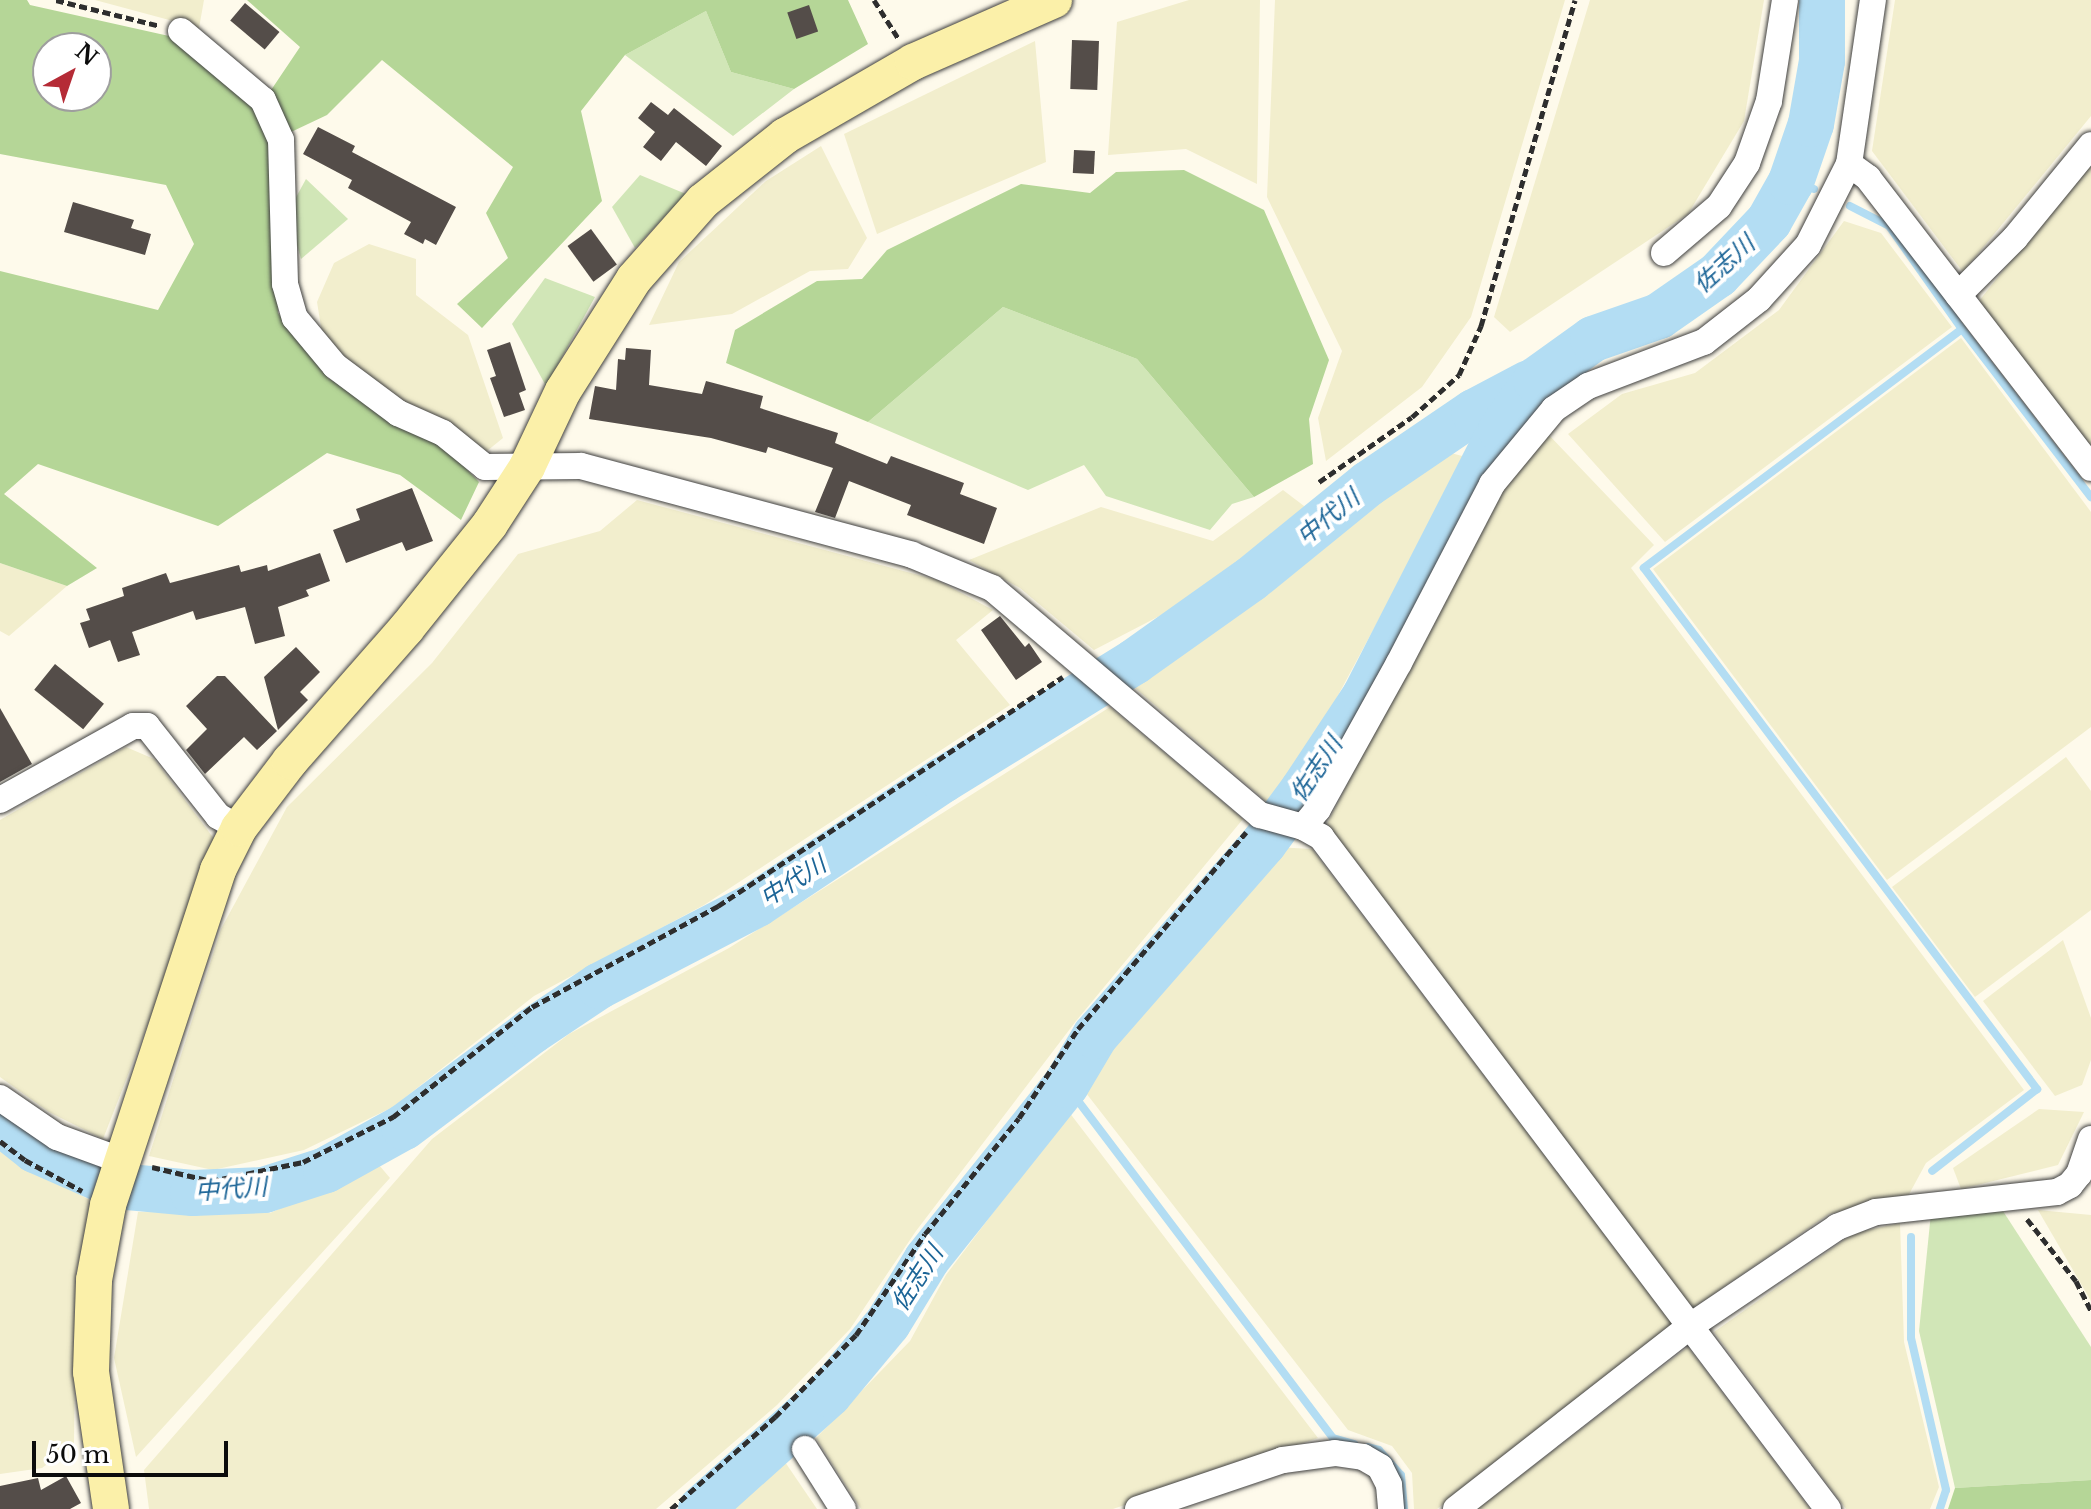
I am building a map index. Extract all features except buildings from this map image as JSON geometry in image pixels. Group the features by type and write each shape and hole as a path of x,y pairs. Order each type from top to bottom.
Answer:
{"street":[{"path":"111,1509 91,1372 94,1280 108,1205 120,1160 218,870 239,828 290,761 462,559 527,467 563,391 634,279 703,201 785,136 913,62 1054,0"},
{"path":"1664,253 1719,206 1747,163 1769,101 1785,0"},
{"path":"1303,827 1318,809 1399,663 1492,484 1554,409 1588,386 1704,342 1759,299 1808,245 1849,164 1873,0"},
{"path":"181,31 263,100 281,140 285,284 295,318 335,366 398,413 443,433 485,467 581,466 912,555 992,588 1260,815 1303,827 1321,837 1828,1509"},
{"path":"1958,295 2015,238 2091,145"},
{"path":"1849,164 1868,178 2091,468"},
{"path":"0,800 133,726 147,726 218,816 239,828"},
{"path":"0,1098 57,1137 120,1160"},
{"path":"1456,1509 1689,1327 1837,1227 1876,1212 2081,1190 2079,1174 2091,1139"},
{"path":"805,1449 843,1509"},
{"path":"1138,1509 1283,1460 1335,1453 1363,1457 1380,1467 1389,1485 1391,1509"}],"path":[{"path":"56,0 181,31"},
{"path":"874,0 913,62"},
{"path":"1319,482 1412,417 1459,375 1481,326 1575,0"},
{"path":"120,1160 211,1181 303,1162 393,1117 532,1007 718,906 1082,665"},
{"path":"671,1509 775,1417 856,1335 925,1234 1019,1118 1078,1029 1260,815"},
{"path":"0,1141 25,1160 108,1205"},
{"path":"2009,1197 2076,1281 2091,1311"}],"shaded area":[{"path":"95,0 204,0 199,28"},
{"path":"1189,0 1260,0 1257,184 1186,149 1108,155 1117,22"},
{"path":"1275,0 1565,0 1471,317 1422,387 1326,461 1318,418 1342,351 1267,197"},
{"path":"1590,0 1764,0 1744,121 1688,214 1510,332 1494,317"},
{"path":"1895,0 2091,0 2091,116 1963,272 1872,151"},
{"path":"1035,41 1046,162 877,234 844,134"},
{"path":"821,146 867,238 848,269 810,271 732,314 649,325 679,262 766,181"},
{"path":"2091,160 2091,450 1979,301"},
{"path":"1844,221 1881,233 1952,327 1665,542 1568,434 1622,394 1695,373 1779,310"},
{"path":"369,244 416,259 416,295 468,335 503,438 482,455 336,357 322,333 317,302 334,263"},
{"path":"1961,338 2091,512 2091,727 1887,880 1653,569"},
{"path":"1547,433 1654,545 1631,568 2024,1090 1926,1163 1907,1198 1829,1214 1692,1309 1327,824 1494,498"},
{"path":"1447,452 1466,457 1321,727 1267,802 1134,687"},
{"path":"1283,490 1308,509 1171,610 1094,650 1020,588 969,560 1101,507 1213,541"},
{"path":"637,500 937,580 993,610 956,640 1010,705 704,905 534,996 393,1107 304,1150 213,1170 149,1156 221,929 287,807 432,663 518,554 600,531"},
{"path":"0,563 67,586 9,636 0,631"},
{"path":"1110,707 1243,819 1076,1021 916,1231 850,1329 777,1405 656,1509 149,1509 144,1470 432,1139 569,1034 729,948"},
{"path":"126,747 154,759 218,844 103,1139 49,1112 0,1077 0,820"},
{"path":"2066,757 2091,791 2091,910 1975,997 1892,887"},
{"path":"1275,847 1312,849 1674,1326 1437,1509 1414,1509 1412,1473 1392,1446 1348,1430 1086,1093 1116,1040"},
{"path":"2063,940 2091,1018 2091,1060 2082,1085 2055,1096 1983,1001"},
{"path":"2039,1109 2084,1112 2058,1165 1961,1189 1953,1168"},
{"path":"1069,1112 1318,1438 1113,1509 861,1509 816,1438 910,1341 946,1275"},
{"path":"0,1149 20,1164 92,1201 76,1273 74,1444 42,1468 0,1474"},
{"path":"379,1165 390,1178 136,1457 114,1358 138,1212 270,1213"},
{"path":"2038,1210 2091,1215 2091,1301"},
{"path":"1900,1223 1904,1342 1939,1487 1930,1509 1846,1509 1714,1332 1854,1233"},
{"path":"1688,1347 1810,1509 1477,1509"},
{"path":"785,1462 817,1509 732,1509"}],"green space":[{"path":"0,0 27,0 30,5 178,38 259,108 300,47 247,0 848,0 868,44 794,89 731,72 706,11 625,55 581,111 602,201 482,328 457,304 508,258 486,213 513,167 382,60 327,115 272,141 278,313 328,378 446,448 479,482 461,520 400,475 327,453 218,526 38,464 4,494 97,568 67,586 0,563 0,271 158,310 194,244 166,185 0,154"},
{"path":"706,11 731,72 794,89 733,136 625,55"},
{"path":"1184,170 1264,210 1329,360 1309,419 1313,464 1254,497 1137,359 1003,307 868,422 726,363 735,330 817,281 862,279 887,250 1021,184 1090,193 1116,172"},
{"path":"640,175 686,194 635,248 612,207"},
{"path":"306,179 348,219 301,259 288,212"},
{"path":"545,278 595,297 546,386 512,324"},
{"path":"1003,307 1137,359 1254,497 1232,504 1210,530 1106,496 1084,465 1028,490 868,422"},
{"path":"2001,1208 2091,1347 2091,1480 1955,1488 1919,1331 1931,1213"},
{"path":"2091,1480 2091,1509 1948,1509 1955,1488"}],"waterway":[{"name":"佐志川","path":"701,1509 829,1394 888,1323 927,1259 1066,1085 1095,1036 1264,843 1365,696 1501,430 1536,380 1593,339 1659,316 1718,275 1769,221 1791,182 1811,124 1822,61 1822,0"},
{"path":"1791,182 1814,189"},
{"path":"1850,206 1889,226 1962,329 1644,568 2037,1089 1932,1171"},
{"path":"1962,329 2091,497"},
{"name":"中代川","path":"0,1122 35,1150 117,1186 193,1193 264,1190 326,1170 404,1127 532,1031 599,986 757,904 943,780 1134,662 1251,579 1368,484 1474,412 1529,383"},
{"path":"1066,1085 1333,1438 1354,1444"},
{"path":"1911,1237 1911,1338 1946,1490 1940,1509"},
{"path":"1368,1447 1379,1450 1401,1475 1404,1509"}]}
